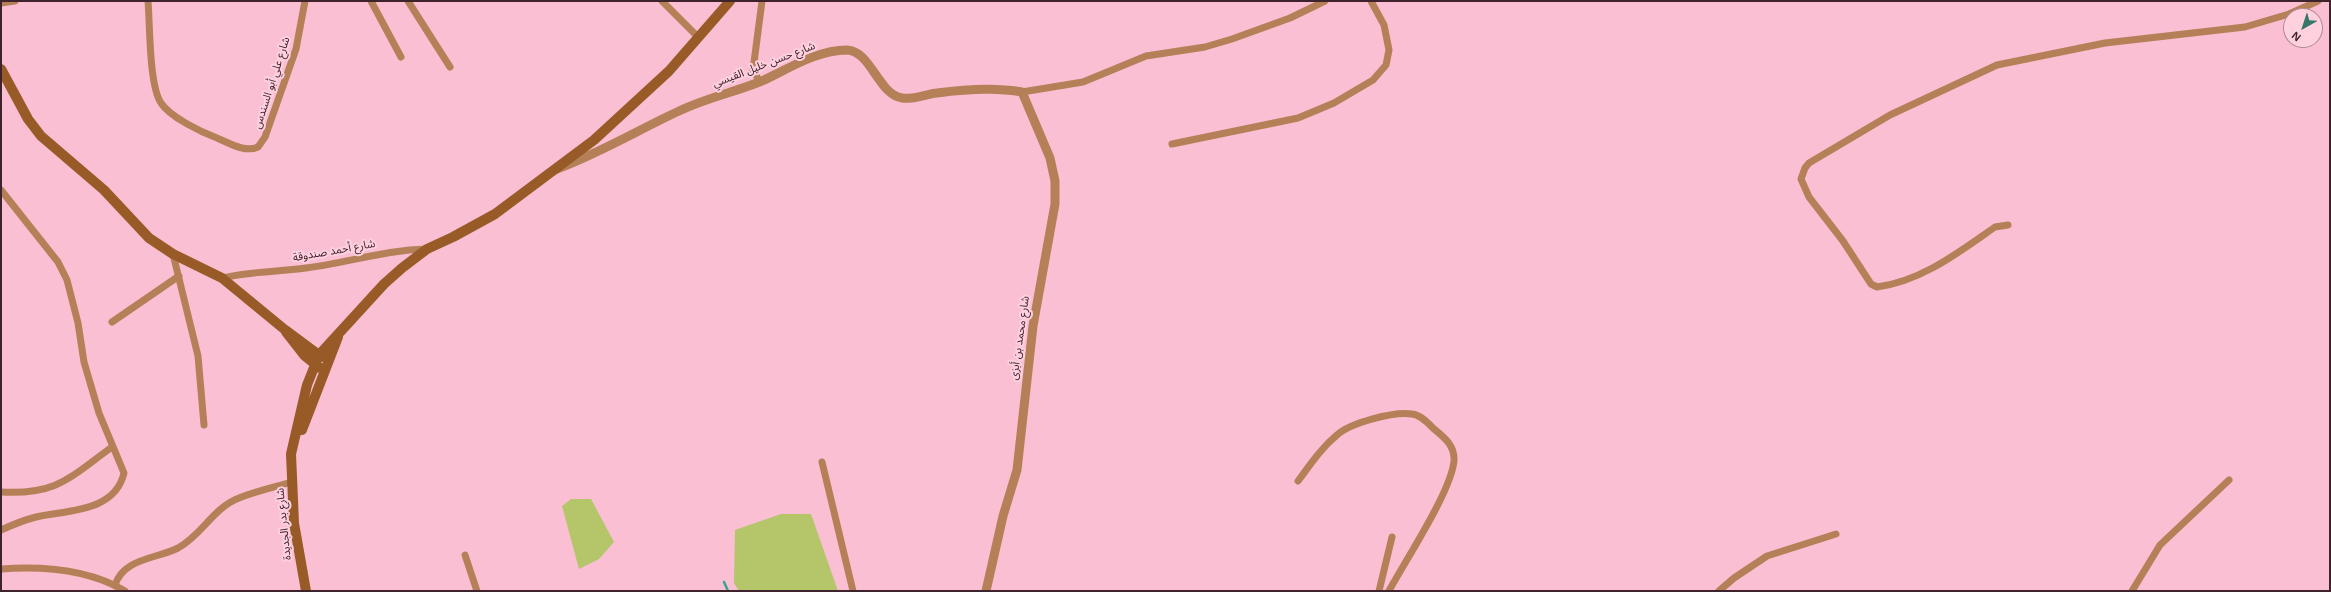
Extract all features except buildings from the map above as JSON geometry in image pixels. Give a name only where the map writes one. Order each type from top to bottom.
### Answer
[{"type":"main road","name":"شارع حسن خليل القيسي","points":[[320,355],[384,284],[427,249],[453,237],[495,214],[594,140],[669,71],[730,1]]},
{"type":"main road","points":[[1,69],[28,119],[41,136],[104,190],[149,238],[173,254],[222,278],[284,329],[320,355],[329,359]]},
{"type":"main road","points":[[284,329],[295,346],[315,365],[325,370]]},
{"type":"main road","name":"شارع حسن خليل القيسي","points":[[329,359],[338,336]]},
{"type":"main road","name":"شارع بدر الجديدة","points":[[306,591],[294,523],[291,454],[307,386],[320,355]]},
{"type":"main road","name":"شارع بدر الجديدة","points":[[291,454],[312,407],[329,359]]},
{"type":"street","points":[[1,3],[15,1]]},
{"type":"street","name":"شارع علي أبو السندس","points":[[148,1],[154,88],[161,104],[171,114],[210,135],[247,149],[258,147],[265,137],[296,49],[305,1]]},
{"type":"street","points":[[370,1],[401,57]]},
{"type":"street","points":[[408,1],[450,67]]},
{"type":"street","points":[[662,1],[699,38]]},
{"type":"street","points":[[760,82],[753,70],[762,1]]},
{"type":"street","name":"شارع حسن خليل القيسي","points":[[551,172],[592,156],[679,111],[760,82],[811,58],[847,50],[857,53],[888,90],[900,98],[979,89],[1001,89],[1022,92],[1083,82],[1146,56],[1205,47],[1232,39],[1290,18],[1325,1]]},
{"type":"street","points":[[1172,144],[1298,118],[1334,103],[1373,80],[1386,65],[1389,50],[1384,25],[1371,1]]},
{"type":"street","points":[[2008,224],[1995,227],[1926,272],[1877,287],[1872,284],[1843,241],[1809,197],[1800,178],[1809,163],[1860,132],[1997,65],[2105,43],[2245,27],[2271,20],[2318,1]]},
{"type":"street","name":"شارع محمد بن أبزى","points":[[986,591],[1003,516],[1017,470],[1033,326],[1055,204],[1055,181],[1050,158],[1022,92]]},
{"type":"street","points":[[1,190],[58,262],[67,280],[78,323],[84,362],[112,447],[124,469],[120,485],[110,498],[88,507],[34,517],[1,530]]},
{"type":"street","name":"شارع أحمد صندوقة","points":[[222,278],[251,272],[307,268],[404,249],[427,249]]},
{"type":"street","points":[[173,254],[198,356],[204,425]]},
{"type":"street","points":[[112,322],[179,276]]},
{"type":"street","points":[[1298,481],[1323,448],[1338,434],[1349,427],[1376,418],[1406,414],[1417,415],[1448,440],[1454,452],[1451,475],[1436,506],[1389,591]]},
{"type":"street","points":[[1,492],[34,492],[53,488],[112,447]]},
{"type":"street","points":[[822,462],[853,591]]},
{"type":"street","points":[[2132,591],[2160,544],[2228,480]]},
{"type":"street","points":[[115,585],[118,577],[129,566],[170,552],[195,536],[227,504],[240,498],[292,482]]},
{"type":"street","points":[[1719,591],[1734,578],[1767,556],[1836,534]]},
{"type":"street","points":[[1379,591],[1392,538]]},
{"type":"street","points":[[465,556],[477,591]]},
{"type":"street","points":[[1,569],[51,568],[80,574],[115,585],[125,591]]},
{"type":"green space","points":[[571,499],[591,499],[614,542],[599,559],[579,569],[562,506]]},
{"type":"green space","points":[[781,514],[811,514],[838,591],[739,591],[734,583],[735,530]]},
{"type":"waterway","points":[[724,582],[728,591]]}]
